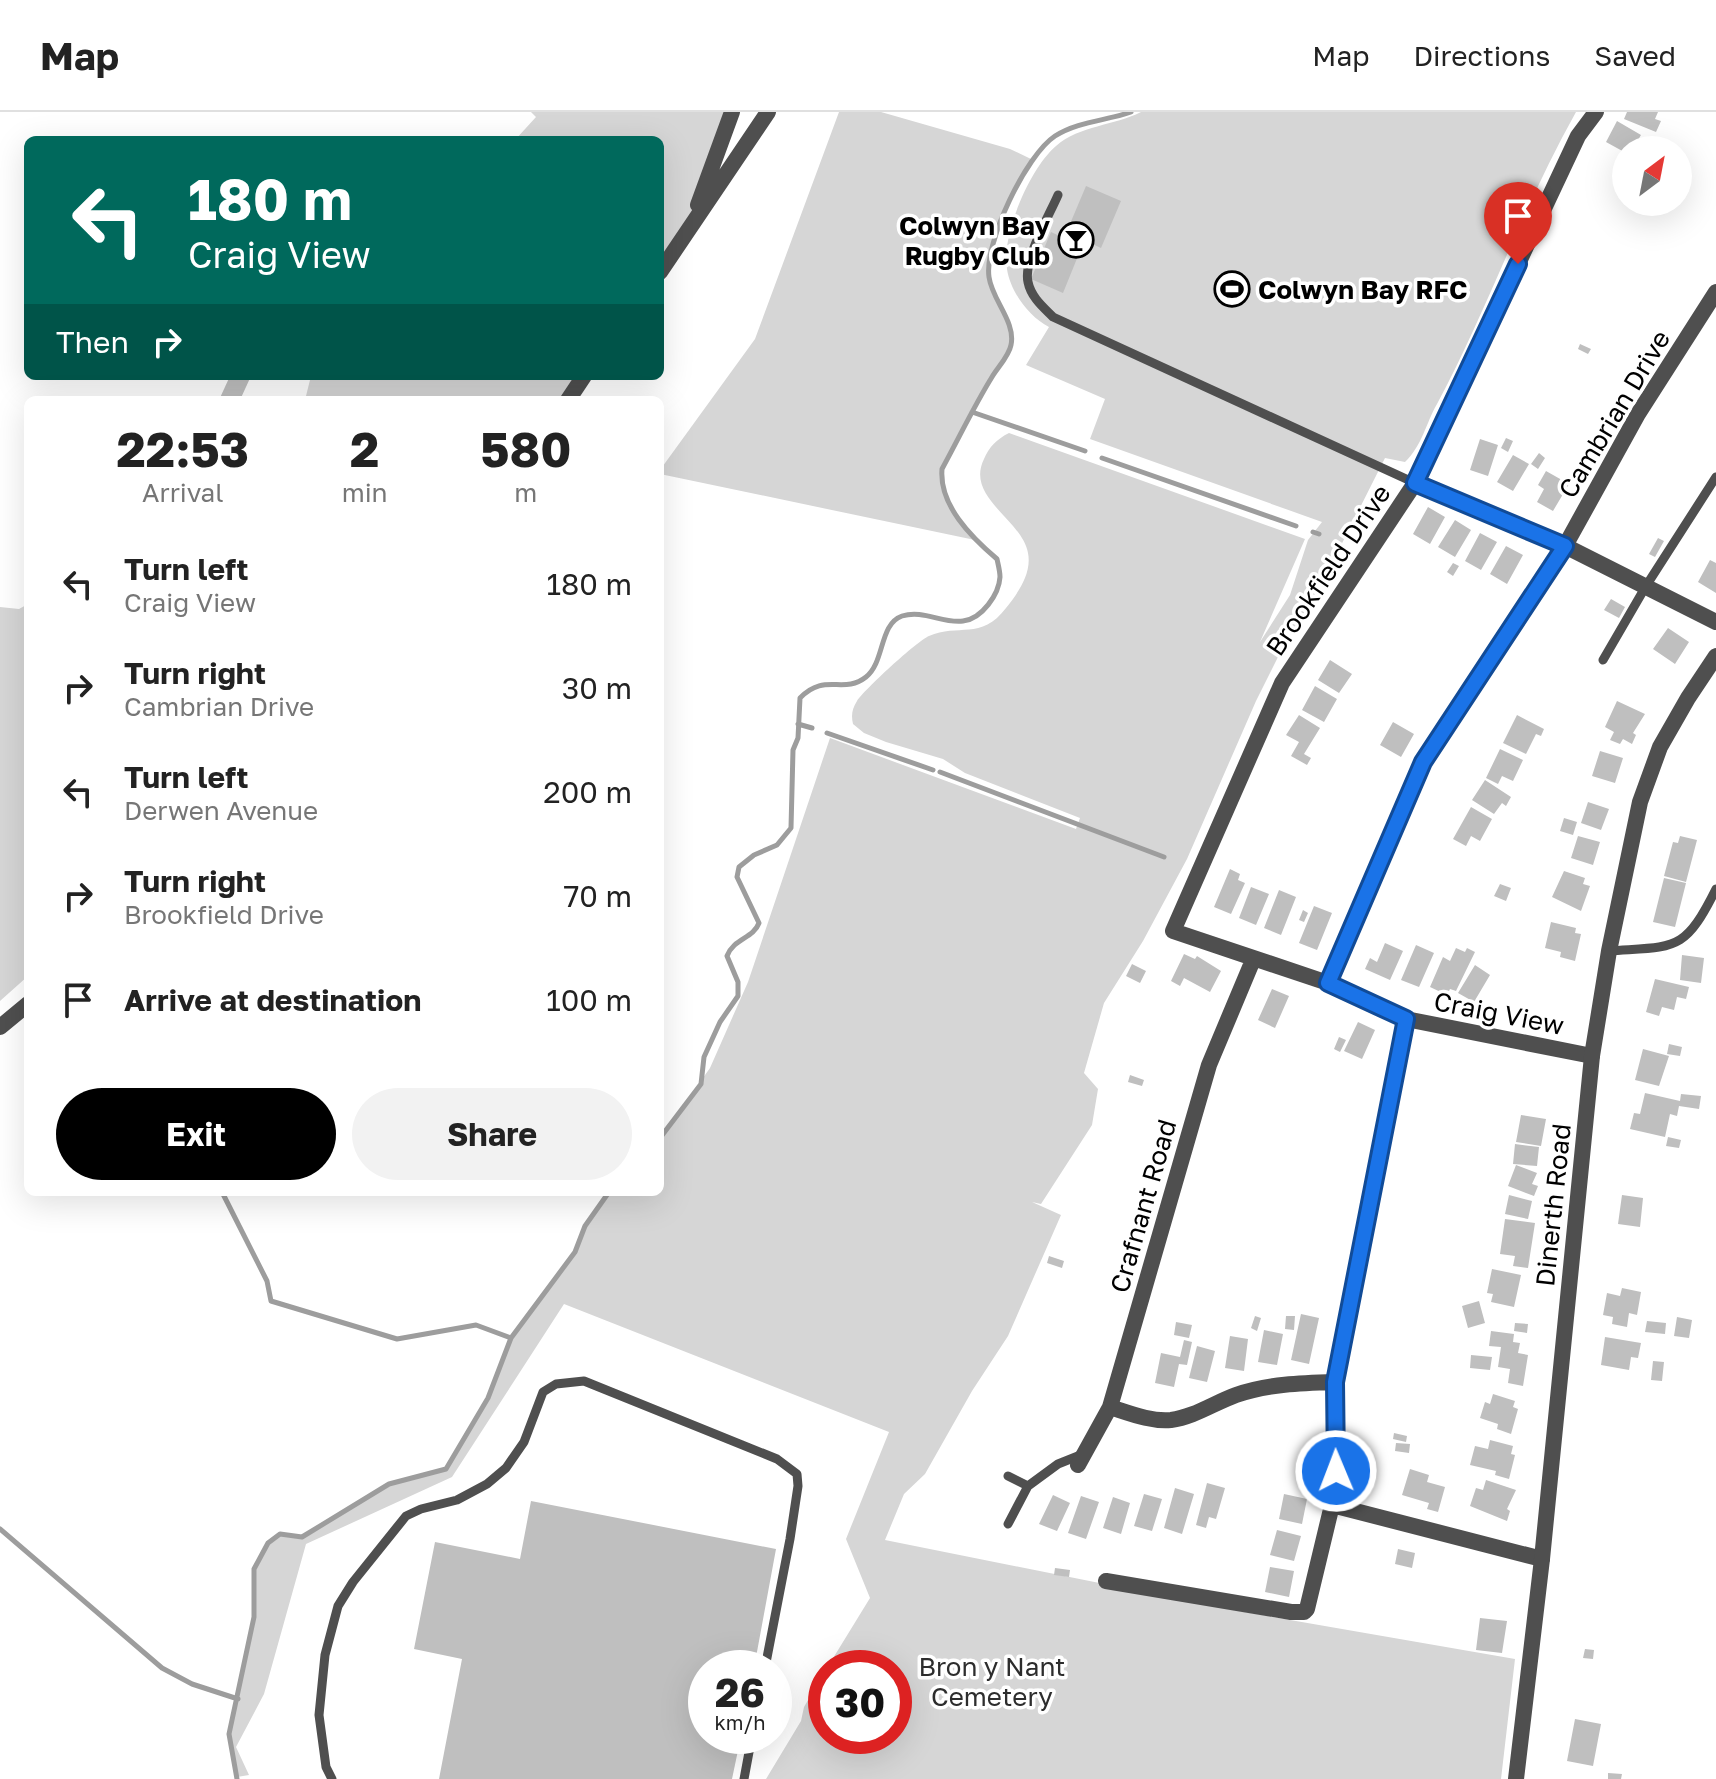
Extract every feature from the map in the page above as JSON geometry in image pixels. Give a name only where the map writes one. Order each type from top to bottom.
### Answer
[{"type":"street","points":[[686,236],[732,112]]},
{"type":"street","points":[[664,266],[768,112]]},
{"type":"street","name":"Brookfield Drive","points":[[1173,931],[1282,683],[1415,483],[1578,136],[1596,112]]},
{"type":"street","name":"Cambrian Drive","points":[[1328,983],[1423,762],[1565,546],[1638,414],[1716,292]]},
{"type":"street","points":[[1415,483],[1565,546],[1716,622]]},
{"type":"street","name":"Dinerth Road","points":[[1516,1779],[1542,1559],[1592,1056],[1609,951],[1640,802],[1660,747],[1716,656]]},
{"type":"street","name":"Craig View","points":[[1173,931],[1328,983],[1406,1019],[1592,1056]]},
{"type":"street","name":"Crafnant Road","points":[[1081,1459],[1110,1407],[1209,1065],[1253,960]]},
{"type":"street","points":[[0,1027],[24,1007]]},
{"type":"street","points":[[1106,1581],[1291,1612],[1307,1609],[1332,1505],[1336,1471],[1335,1382],[1406,1019]]},
{"type":"street","points":[[1110,1407],[1168,1421],[1261,1388],[1335,1382]]},
{"type":"street","points":[[1332,1505],[1542,1559]]},
{"type":"lane","points":[[1058,195],[1026,268],[1028,284],[1037,301],[1053,317],[1415,483]]},
{"type":"lane","points":[[1603,660],[1716,477]]},
{"type":"lane","points":[[1609,951],[1677,944],[1697,923],[1716,889]]},
{"type":"lane","points":[[332,1779],[326,1767],[319,1715],[325,1655],[338,1606],[353,1582],[406,1516],[457,1500],[487,1484],[506,1468],[524,1442],[543,1392],[556,1384],[584,1381],[777,1459],[797,1474],[792,1526],[768,1650]]},
{"type":"lane","points":[[1008,1524],[1028,1486],[1058,1464],[1081,1459]]},
{"type":"lane","points":[[1008,1476],[1028,1486]]},
{"type":"lane","points":[[744,1779],[749,1754]]},
{"type":"green space","points":[[531,112],[732,112],[686,236],[664,265],[664,136],[519,136],[536,117]]},
{"type":"green space","points":[[839,112],[881,112],[1010,149],[1031,159],[1007,204],[988,272],[992,293],[1012,332],[1011,349],[992,377],[942,469],[948,498],[975,540],[664,475],[664,464],[755,339]]},
{"type":"green space","name":"Bron y Nant Cemetery","points":[[1141,112],[1576,112],[1539,184],[1420,442],[1405,462],[1385,458],[1325,577],[1256,701],[1187,859],[1143,941],[1104,1003],[1084,1073],[1098,1089],[1092,1125],[1041,1204],[1032,1202],[1061,1215],[1008,1336],[972,1391],[925,1474],[904,1494],[885,1540],[1239,1611],[1515,1659],[1501,1779],[766,1779],[781,1754],[792,1754],[792,1736],[808,1700],[808,1754],[912,1754],[912,1650],[838,1650],[870,1598],[846,1539],[889,1432],[564,1304],[452,1477],[306,1544],[264,1694],[236,1747],[249,1775],[237,1777],[229,1734],[254,1617],[255,1571],[268,1543],[280,1534],[302,1537],[389,1484],[446,1469],[488,1398],[511,1338],[575,1252],[585,1226],[606,1196],[664,1196],[664,1132],[710,1068],[748,982],[830,738],[1076,829],[1080,818],[965,773],[943,759],[864,733],[853,724],[852,712],[857,701],[914,647],[940,632],[969,630],[988,624],[1006,608],[1023,582],[1029,560],[1024,541],[982,485],[980,473],[984,459],[994,444],[1009,433],[1305,539],[1260,642],[1290,595],[1308,540],[1322,522],[1090,439],[1105,399],[1026,365],[1049,327],[1028,310],[1016,294],[1007,269],[1008,239],[1027,186],[1046,156],[1065,139]]},
{"type":"green space","points":[[310,380],[581,380],[569,396],[306,396]]},
{"type":"green space","points":[[24,606],[24,980],[0,1001],[0,607],[19,609]]},
{"type":"building","points":[[1627,112],[1658,112],[1655,119],[1661,121],[1656,132],[1624,119]]},
{"type":"building","points":[[1617,121],[1641,135],[1612,136],[1612,145],[1606,142]]},
{"type":"building","name":"Colwyn Bay Rugby Club","points":[[1086,186],[1121,201],[1101,248],[1088,242],[1082,257],[1078,256],[1063,293],[1031,279],[1051,232],[1064,238]]},
{"type":"building","points":[[1580,344],[1591,349],[1588,354],[1578,349]]},
{"type":"building","points":[[228,380],[249,380],[242,396],[221,396]]},
{"type":"building","points":[[1506,438],[1513,441],[1508,452],[1501,448]]},
{"type":"building","points":[[1480,439],[1498,445],[1488,476],[1470,470]]},
{"type":"building","points":[[1539,453],[1545,458],[1538,469],[1531,464]]},
{"type":"building","points":[[1513,455],[1529,464],[1513,491],[1497,482]]},
{"type":"building","points":[[1546,471],[1569,484],[1553,511],[1537,502],[1544,489],[1538,485]]},
{"type":"building","points":[[1428,507],[1445,517],[1430,544],[1413,534]]},
{"type":"building","points":[[1455,520],[1471,530],[1455,557],[1438,547]]},
{"type":"building","points":[[1480,533],[1497,542],[1481,570],[1465,561]]},
{"type":"building","points":[[1658,538],[1664,541],[1655,557],[1649,554]]},
{"type":"building","points":[[1506,546],[1523,555],[1507,584],[1490,574]]},
{"type":"building","points":[[1710,560],[1716,563],[1716,593],[1698,582]]},
{"type":"building","points":[[1453,563],[1459,566],[1453,576],[1447,572]]},
{"type":"building","points":[[1611,599],[1625,607],[1619,618],[1604,610]]},
{"type":"building","points":[[1668,628],[1689,642],[1675,664],[1653,649]]},
{"type":"building","points":[[1330,660],[1352,674],[1339,693],[1318,680]]},
{"type":"building","points":[[1315,686],[1337,699],[1324,722],[1302,710]]},
{"type":"building","points":[[1617,701],[1645,714],[1633,733],[1636,735],[1632,744],[1623,739],[1620,744],[1610,740],[1614,732],[1605,727]]},
{"type":"building","points":[[1299,715],[1320,728],[1304,754],[1311,758],[1307,765],[1291,756],[1299,742],[1286,735]]},
{"type":"building","points":[[1517,715],[1544,729],[1541,736],[1536,734],[1526,754],[1503,743]]},
{"type":"building","points":[[1393,722],[1414,734],[1401,757],[1380,745]]},
{"type":"building","points":[[1500,749],[1523,760],[1513,781],[1502,776],[1498,784],[1486,778]]},
{"type":"building","points":[[1600,751],[1623,758],[1615,783],[1592,776]]},
{"type":"building","points":[[1485,780],[1511,797],[1506,806],[1502,803],[1494,814],[1472,800]]},
{"type":"building","points":[[1588,802],[1609,809],[1601,830],[1581,823]]},
{"type":"building","points":[[1471,807],[1492,819],[1480,841],[1471,836],[1466,846],[1453,839]]},
{"type":"building","points":[[1564,818],[1577,822],[1573,835],[1560,831]]},
{"type":"building","points":[[1578,836],[1600,842],[1593,865],[1571,858]]},
{"type":"building","points":[[1680,836],[1697,840],[1686,882],[1664,876],[1673,842],[1678,843]]},
{"type":"building","points":[[1230,869],[1240,874],[1238,880],[1245,883],[1231,914],[1214,907]]},
{"type":"building","points":[[1564,871],[1585,878],[1583,884],[1590,886],[1581,911],[1552,897]]},
{"type":"building","points":[[1664,878],[1686,883],[1675,927],[1653,922]]},
{"type":"building","points":[[1500,884],[1511,888],[1506,901],[1494,896]]},
{"type":"building","points":[[1251,887],[1269,894],[1256,925],[1239,918]]},
{"type":"building","points":[[1279,890],[1296,897],[1281,935],[1264,928]]},
{"type":"building","points":[[1314,906],[1332,913],[1317,950],[1299,943]]},
{"type":"building","points":[[1303,910],[1308,913],[1304,922],[1299,920]]},
{"type":"building","points":[[1551,922],[1576,928],[1575,933],[1581,934],[1575,961],[1560,957],[1561,952],[1545,948]]},
{"type":"building","points":[[1385,943],[1403,951],[1390,980],[1365,969],[1370,958],[1377,962]]},
{"type":"building","points":[[1416,945],[1434,953],[1419,987],[1401,980]]},
{"type":"building","points":[[1456,948],[1475,952],[1456,991],[1450,989],[1447,995],[1430,987],[1443,957],[1450,961]]},
{"type":"building","points":[[1184,954],[1195,959],[1197,956],[1221,971],[1210,992],[1184,978],[1180,986],[1171,981]]},
{"type":"building","points":[[1682,955],[1704,958],[1701,983],[1680,980]]},
{"type":"building","points":[[1132,964],[1146,971],[1140,983],[1126,976]]},
{"type":"building","points":[[1475,965],[1490,975],[1474,1002],[1458,993]]},
{"type":"building","points":[[1655,979],[1689,987],[1686,999],[1677,997],[1674,1010],[1662,1007],[1659,1016],[1646,1012]]},
{"type":"building","points":[[1272,989],[1289,996],[1275,1028],[1258,1020]]},
{"type":"building","points":[[1358,1022],[1375,1030],[1362,1059],[1344,1051]]},
{"type":"building","points":[[1339,1037],[1346,1040],[1340,1052],[1334,1049]]},
{"type":"building","points":[[1669,1044],[1682,1047],[1680,1056],[1667,1054]]},
{"type":"building","points":[[1643,1049],[1669,1056],[1659,1086],[1635,1080]]},
{"type":"building","points":[[1130,1075],[1144,1080],[1142,1086],[1128,1082]]},
{"type":"building","points":[[1645,1093],[1680,1101],[1681,1094],[1701,1096],[1699,1109],[1679,1106],[1677,1116],[1670,1114],[1665,1137],[1630,1129],[1634,1113],[1640,1114]]},
{"type":"building","points":[[1521,1115],[1546,1119],[1541,1146],[1516,1142]]},
{"type":"building","points":[[1668,1137],[1681,1140],[1679,1148],[1666,1146]]},
{"type":"building","points":[[1515,1144],[1539,1147],[1537,1166],[1513,1164]]},
{"type":"building","points":[[1516,1165],[1537,1173],[1532,1184],[1538,1186],[1534,1196],[1508,1186]]},
{"type":"building","points":[[1509,1195],[1532,1201],[1528,1219],[1505,1214]]},
{"type":"building","points":[[1622,1195],[1643,1198],[1640,1227],[1618,1224]]},
{"type":"building","points":[[1505,1219],[1535,1223],[1528,1268],[1513,1266],[1515,1256],[1500,1254]]},
{"type":"building","points":[[1049,1256],[1064,1261],[1062,1268],[1047,1263]]},
{"type":"building","points":[[1492,1269],[1521,1275],[1514,1307],[1491,1302],[1493,1294],[1487,1293]]},
{"type":"building","points":[[1622,1288],[1641,1292],[1637,1315],[1629,1313],[1627,1327],[1612,1324],[1613,1317],[1603,1315],[1607,1293],[1620,1296]]},
{"type":"building","points":[[1479,1301],[1485,1323],[1468,1328],[1462,1306]]},
{"type":"building","points":[[1301,1314],[1319,1318],[1309,1364],[1291,1360]]},
{"type":"building","points":[[1255,1316],[1261,1318],[1257,1331],[1251,1328]]},
{"type":"building","points":[[1286,1316],[1295,1316],[1294,1330],[1285,1329]]},
{"type":"building","points":[[1677,1317],[1692,1320],[1689,1338],[1674,1336]]},
{"type":"building","points":[[1647,1321],[1666,1323],[1665,1334],[1645,1332]]},
{"type":"building","points":[[1176,1322],[1192,1325],[1189,1338],[1174,1335]]},
{"type":"building","points":[[1515,1323],[1528,1324],[1527,1333],[1514,1331]]},
{"type":"building","points":[[1264,1330],[1283,1334],[1277,1365],[1258,1362]]},
{"type":"building","points":[[1491,1331],[1514,1334],[1513,1342],[1520,1343],[1518,1353],[1528,1355],[1523,1386],[1508,1383],[1510,1369],[1498,1367],[1501,1347],[1489,1346]]},
{"type":"building","points":[[1230,1336],[1248,1339],[1244,1371],[1225,1368]]},
{"type":"building","points":[[1605,1337],[1641,1343],[1638,1358],[1631,1357],[1629,1370],[1601,1365]]},
{"type":"building","points":[[1184,1340],[1192,1342],[1187,1365],[1179,1364],[1174,1387],[1155,1383],[1161,1353],[1180,1357]]},
{"type":"building","points":[[1197,1346],[1215,1351],[1207,1382],[1189,1378]]},
{"type":"building","points":[[1471,1355],[1492,1357],[1490,1370],[1470,1368]]},
{"type":"building","points":[[1653,1361],[1664,1362],[1662,1381],[1651,1380]]},
{"type":"building","points":[[1493,1394],[1515,1401],[1513,1407],[1518,1409],[1511,1434],[1497,1429],[1498,1424],[1480,1418],[1485,1402],[1490,1404]]},
{"type":"building","points":[[1394,1433],[1407,1436],[1406,1442],[1393,1439]]},
{"type":"building","points":[[1490,1440],[1513,1446],[1511,1454],[1515,1455],[1509,1479],[1495,1475],[1496,1471],[1470,1465],[1475,1446],[1488,1449]]},
{"type":"building","points":[[1396,1443],[1410,1444],[1409,1453],[1395,1451]]},
{"type":"building","points":[[1410,1469],[1429,1475],[1427,1482],[1445,1487],[1438,1512],[1427,1509],[1429,1503],[1402,1495]]},
{"type":"building","points":[[1486,1480],[1516,1490],[1507,1509],[1510,1511],[1507,1521],[1470,1506],[1476,1488],[1483,1490]]},
{"type":"building","points":[[1207,1483],[1225,1488],[1216,1519],[1209,1517],[1206,1528],[1196,1525]]},
{"type":"building","points":[[1175,1488],[1194,1494],[1182,1534],[1164,1528]]},
{"type":"building","points":[[1144,1494],[1162,1499],[1152,1531],[1134,1526]]},
{"type":"building","points":[[1284,1494],[1307,1499],[1302,1524],[1279,1519]]},
{"type":"building","points":[[1053,1495],[1070,1503],[1057,1531],[1039,1524]]},
{"type":"building","points":[[1081,1496],[1099,1502],[1086,1539],[1068,1533]]},
{"type":"building","points":[[1113,1497],[1130,1503],[1121,1534],[1103,1528]]},
{"type":"building","points":[[531,1501],[776,1549],[757,1650],[688,1650],[688,1754],[737,1754],[732,1779],[439,1779],[462,1659],[414,1649],[435,1542],[520,1559]]},
{"type":"building","points":[[1277,1530],[1301,1536],[1294,1561],[1270,1555]]},
{"type":"building","points":[[1398,1549],[1415,1553],[1412,1568],[1395,1564]]},
{"type":"building","points":[[1270,1567],[1294,1571],[1289,1597],[1265,1592]]},
{"type":"building","points":[[1055,1568],[1070,1570],[1069,1577],[1054,1575]]},
{"type":"building","points":[[1480,1618],[1507,1621],[1502,1653],[1476,1650]]},
{"type":"building","points":[[1585,1649],[1594,1650],[1593,1659],[1583,1658]]},
{"type":"building","points":[[1575,1719],[1601,1724],[1593,1766],[1567,1761]]},
{"type":"building","points":[[1608,1773],[1622,1774],[1621,1779],[1608,1779]]},
{"type":"waterway","points":[[664,1133],[701,1084],[704,1057],[720,1022],[738,996],[738,982],[727,956],[759,923],[737,877],[739,867],[754,855],[777,845],[791,828],[793,750],[798,738],[800,698],[818,686],[850,684],[866,677],[876,662],[889,627],[902,616],[918,614],[963,621],[983,611],[996,591],[1000,577],[997,559],[959,519],[942,482],[942,469],[1011,345],[1010,328],[989,277],[993,243],[1020,180],[1044,146],[1073,127],[1131,112]]},
{"type":"waterway","points":[[972,412],[1085,451]]},
{"type":"waterway","points":[[1102,458],[1296,526]]},
{"type":"waterway","points":[[1313,532],[1319,534]]},
{"type":"waterway","points":[[798,724],[812,728]]},
{"type":"waterway","points":[[827,733],[933,770]]},
{"type":"waterway","points":[[940,772],[1164,857]]},
{"type":"waterway","points":[[224,1196],[267,1281],[271,1301],[397,1339],[476,1325],[511,1338]]},
{"type":"waterway","points":[[237,1779],[229,1734],[254,1617],[254,1569],[268,1543],[280,1534],[302,1537],[389,1484],[446,1469],[488,1398],[511,1338],[575,1252],[585,1226],[606,1196]]},
{"type":"waterway","points":[[0,1529],[162,1668],[192,1684],[238,1699]]},
{"type":"place","name":"Colwyn Bay Rugby Club","points":[[1076,240]]},
{"type":"place","name":"Colwyn Bay RFC","points":[[1232,289]]},
{"type":"route","points":[[1336,1471],[1335,1382],[1406,1019],[1328,983],[1423,762],[1565,546],[1415,483],[1518,264]]}]
